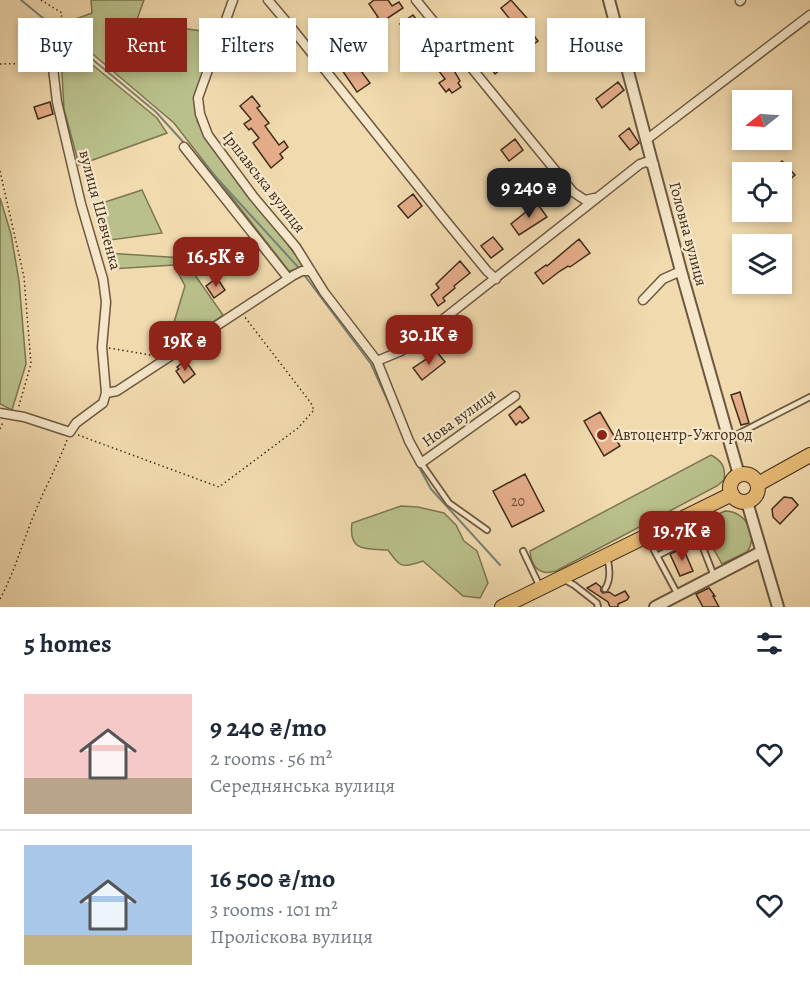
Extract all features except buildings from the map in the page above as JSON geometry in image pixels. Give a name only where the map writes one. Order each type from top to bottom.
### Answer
[{"type":"highway","points":[[758,484],[810,455]]},
{"type":"highway","points":[[739,475],[748,475],[758,484],[757,493],[747,502],[738,500],[732,494],[733,481],[739,475]]},
{"type":"highway","points":[[502,607],[732,494]]},
{"type":"street","name":"Іршавська вулиця","points":[[233,0],[198,98],[200,114],[208,135],[296,247],[310,271],[377,361],[409,441],[421,463]]},
{"type":"street","points":[[268,0],[480,263],[496,279]]},
{"type":"street","points":[[416,0],[573,192],[585,200],[595,198]]},
{"type":"street","name":"Головна вулиця","points":[[609,0],[681,271],[739,475]]},
{"type":"street","points":[[646,140],[810,15]]},
{"type":"street","name":"вулиця Шевченка","points":[[54,72],[57,102],[81,204],[103,279],[106,302],[102,347],[106,393]]},
{"type":"street","points":[[184,147],[288,278]]},
{"type":"street","points":[[377,361],[413,343],[640,164],[646,162],[654,165]]},
{"type":"street","points":[[0,413],[70,432],[76,423],[103,403],[106,393],[117,391],[288,278],[302,271],[310,271]]},
{"type":"street","points":[[643,300],[663,279],[681,271]]},
{"type":"street","name":"Нова вулиця","points":[[421,463],[515,396]]},
{"type":"street","points":[[747,502],[778,607]]},
{"type":"street","points":[[655,607],[761,552]]},
{"type":"lane","points":[[729,438],[810,397]]},
{"type":"lane","points":[[421,463],[449,503],[487,530]]},
{"type":"lane","points":[[689,514],[714,576]]},
{"type":"lane","points":[[646,535],[678,595]]},
{"type":"lane","points":[[657,556],[698,536]]},
{"type":"lane","points":[[523,552],[541,588]]},
{"type":"lane","points":[[605,589],[609,584],[610,567],[607,555]]},
{"type":"lane","points":[[561,578],[574,585],[597,605],[601,597]]},
{"type":"path","points":[[40,0],[62,13],[62,18]]},
{"type":"path","points":[[0,64],[18,63]]},
{"type":"path","points":[[0,171],[24,277],[31,364],[16,416]]},
{"type":"path","points":[[0,599],[70,432],[219,487],[298,428],[314,410],[240,310]]},
{"type":"path","points":[[102,347],[167,357]]},
{"type":"green space","points":[[91,0],[144,0],[137,18],[105,18],[105,65],[93,54],[93,18],[78,18],[92,13]]},
{"type":"green space","points":[[187,29],[199,31],[199,72],[204,72],[197,121],[213,148],[305,267],[289,271],[174,123],[114,72],[187,72]]},
{"type":"green space","points":[[93,65],[157,118],[167,133],[79,165],[64,109],[62,72],[93,72]]},
{"type":"green space","points":[[142,190],[162,233],[103,241],[93,206]]},
{"type":"green space","points":[[0,198],[11,234],[19,281],[26,364],[12,410],[0,404]]},
{"type":"green space","points":[[107,253],[183,258],[223,315],[171,351],[165,352],[185,286],[174,265],[111,269]]},
{"type":"green space","points":[[711,455],[724,468],[724,480],[717,486],[556,571],[545,572],[534,566],[530,551]]},
{"type":"green space","points":[[401,506],[444,513],[456,525],[464,541],[477,551],[488,583],[480,598],[463,596],[423,561],[402,565],[388,550],[366,549],[356,544],[351,532],[352,523]]},
{"type":"green space","points":[[725,511],[744,519],[752,538],[747,552],[722,564],[702,528],[705,520]]},
{"type":"waterway","points":[[21,0],[43,18]]},
{"type":"waterway","points":[[93,60],[156,112],[186,145]]},
{"type":"waterway","points":[[194,153],[298,267]]},
{"type":"waterway","points":[[305,276],[371,364],[396,419]]},
{"type":"waterway","points":[[409,449],[431,489],[500,565]]},
{"type":"place","name":"Автоцентр-Ужгород","points":[[602,435]]}]
